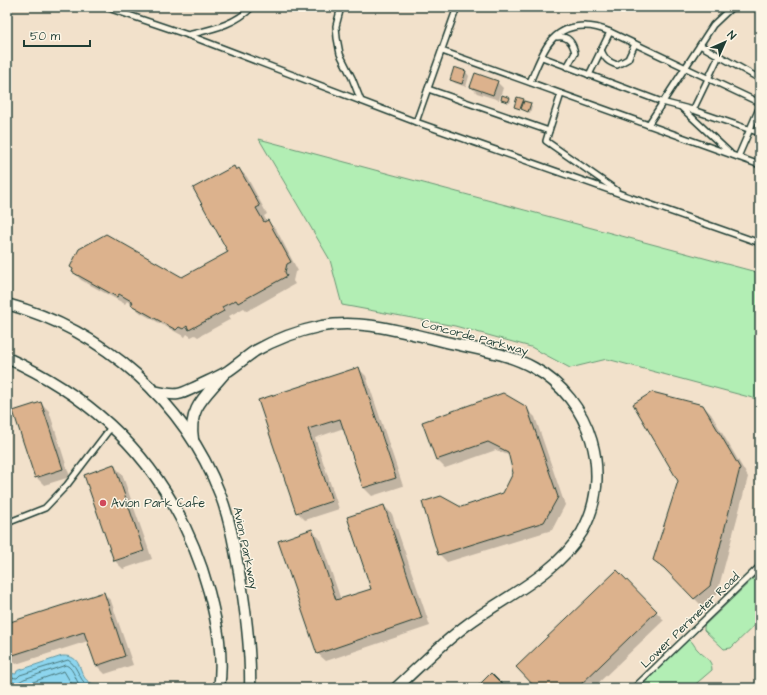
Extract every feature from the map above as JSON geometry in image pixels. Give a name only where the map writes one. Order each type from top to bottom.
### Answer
[{"type":"street","name":"Avion Parkway","points":[[7,304],[47,317],[85,336],[121,360],[154,391],[175,415],[194,441],[220,495],[235,545],[249,634],[250,688]]},
{"type":"street","name":"Concorde Parkway","points":[[154,391],[177,394],[185,392],[227,371],[254,352],[274,341],[294,333],[339,324],[369,325],[501,356],[524,363],[543,374],[565,392],[581,414],[594,447],[596,476],[592,505],[581,533],[570,548],[553,565],[468,624],[442,645],[396,688]]},
{"type":"street","points":[[7,358],[28,368],[73,394],[112,426],[142,459],[161,484],[186,528],[196,551],[217,622],[220,688]]},
{"type":"street","name":"Concorde Parkway","points":[[194,441],[191,426],[193,415],[227,371]]},
{"type":"lane","points":[[105,7],[188,35],[416,122],[760,243]]},
{"type":"lane","points":[[188,35],[221,27],[236,20],[252,7]]},
{"type":"lane","points":[[341,7],[336,26],[340,54],[361,101]]},
{"type":"lane","points":[[416,122],[457,7]]},
{"type":"lane","points":[[648,125],[713,25],[732,7]]},
{"type":"lane","points":[[530,82],[547,46],[554,37],[575,26],[586,24],[599,26],[760,104],[735,156]]},
{"type":"lane","points":[[589,75],[610,32]]},
{"type":"lane","points":[[554,37],[563,36],[569,39],[574,45],[575,52],[567,67]]},
{"type":"lane","points":[[601,50],[605,59],[610,63],[617,65],[628,59],[635,44]]},
{"type":"lane","points":[[700,45],[760,79]]},
{"type":"lane","points":[[442,51],[735,156],[759,163]]},
{"type":"lane","points":[[693,110],[719,56]]},
{"type":"lane","points":[[542,57],[662,102],[693,110],[760,133]]},
{"type":"lane","points":[[428,89],[549,132]]},
{"type":"lane","points":[[561,94],[546,141],[621,194]]},
{"type":"lane","points":[[682,107],[735,156]]},
{"type":"lane","points":[[7,523],[45,508],[67,485],[112,426]]},
{"type":"lane","name":"Lower Perimeter Road","points":[[634,688],[760,566]]},
{"type":"green space","points":[[259,139],[760,273],[760,400],[607,359],[570,368],[531,347],[455,326],[342,305],[330,260]]},
{"type":"green space","points":[[760,572],[760,620],[731,648],[724,649],[704,630],[704,626]]},
{"type":"green space","points":[[689,639],[711,663],[712,670],[691,688],[638,688]]},
{"type":"water","points":[[62,656],[74,659],[85,679],[93,684],[117,685],[126,688],[7,688],[7,673],[16,674],[17,671]]},
{"type":"building","points":[[454,67],[466,71],[462,84],[450,80]]},
{"type":"building","points":[[475,73],[498,81],[493,95],[470,87]]},
{"type":"building","points":[[502,95],[510,98],[508,102],[501,100]]},
{"type":"building","points":[[517,97],[524,99],[520,109],[514,107]]},
{"type":"building","points":[[524,101],[531,103],[528,112],[521,109]]},
{"type":"building","points":[[234,166],[236,170],[239,168],[260,206],[256,208],[264,222],[268,220],[291,262],[287,264],[285,272],[287,276],[238,303],[236,300],[222,307],[224,311],[189,330],[187,326],[183,329],[179,327],[176,330],[131,305],[133,302],[119,294],[117,297],[72,272],[73,269],[70,267],[79,249],[106,234],[182,277],[228,252],[193,188]]},
{"type":"building","points":[[359,367],[396,478],[363,488],[340,419],[308,429],[332,501],[296,513],[258,400]]},
{"type":"building","points":[[652,392],[703,405],[740,468],[710,586],[694,599],[664,568],[653,560],[678,481],[633,404]]},
{"type":"building","points":[[503,393],[527,407],[558,497],[544,522],[438,555],[422,502],[441,496],[461,507],[503,493],[513,473],[508,452],[488,442],[436,460],[422,422]]},
{"type":"building","points":[[41,402],[63,469],[35,478],[13,411]]},
{"type":"building","points":[[114,464],[144,551],[114,561],[84,475]]},
{"type":"building","points":[[384,505],[422,618],[317,654],[278,541],[312,529],[336,600],[371,589],[347,517]]},
{"type":"building","points":[[617,570],[657,611],[577,688],[536,688],[516,667]]},
{"type":"building","points":[[104,592],[125,656],[96,666],[84,632],[7,657],[7,623]]},
{"type":"building","points":[[491,673],[506,688],[476,688]]},
{"type":"place","name":"Avion Park Cafe","points":[[103,503]]}]
